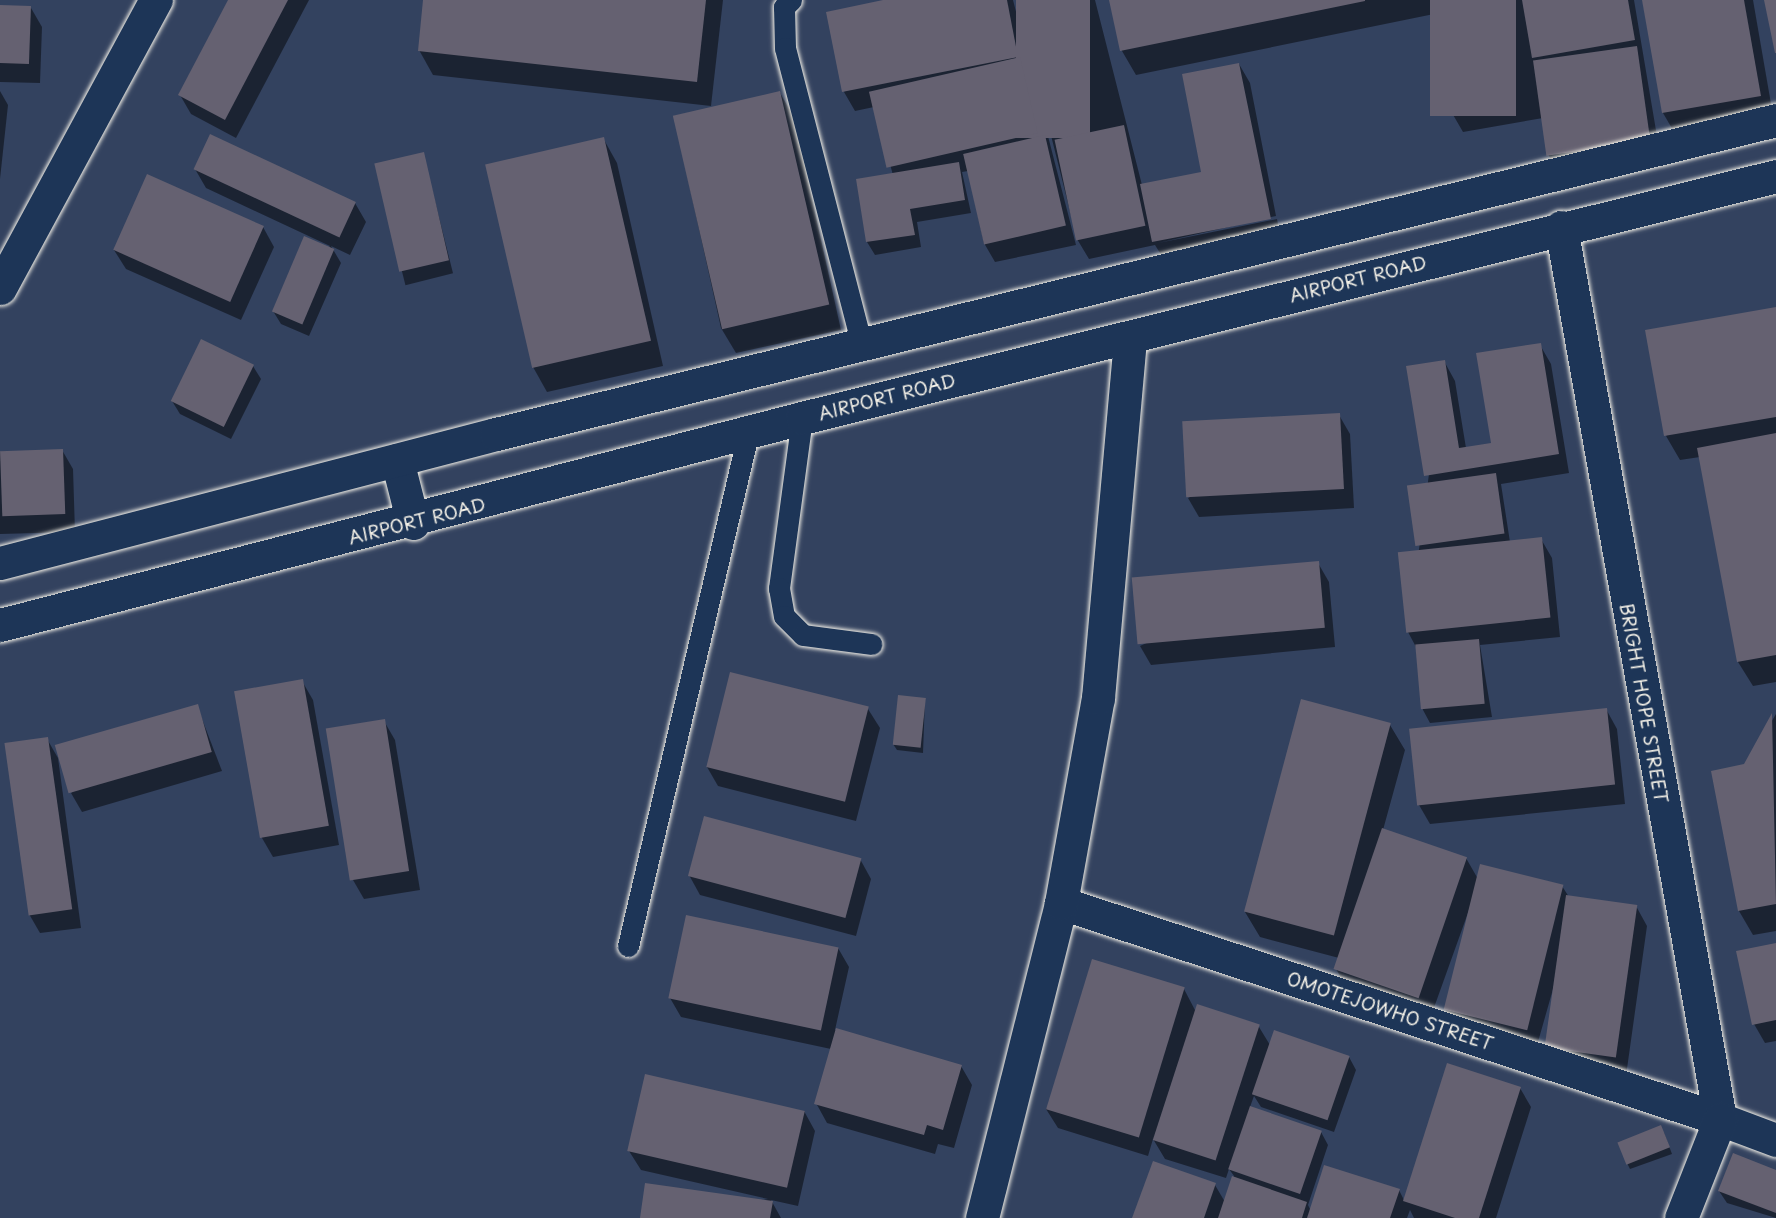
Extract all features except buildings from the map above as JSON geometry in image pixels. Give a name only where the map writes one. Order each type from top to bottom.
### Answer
[{"type":"main road","points":[[0,288],[156,0]]},
{"type":"main road","points":[[0,563],[397,460],[1776,120]]},
{"type":"main road","name":"AIRPORT ROAD","points":[[0,626],[413,523],[802,418],[1130,338],[1561,227],[1776,176]]},
{"type":"main road","name":"BRIGHT HOPE STREET","points":[[1561,227],[1720,1119]]},
{"type":"main road","points":[[982,1218],[1061,903],[1098,698],[1130,338]]},
{"type":"main road","points":[[397,460],[413,523]]},
{"type":"main road","name":"OMOTEJOWHO STREET","points":[[1061,903],[1720,1119]]},
{"type":"main road","points":[[1681,1218],[1720,1119],[1776,1140]]},
{"type":"lane","points":[[790,0],[784,7],[785,48],[862,346]]},
{"type":"lane","points":[[802,418],[779,588],[784,616],[803,635],[871,644]]},
{"type":"lane","points":[[628,946],[748,434]]}]
